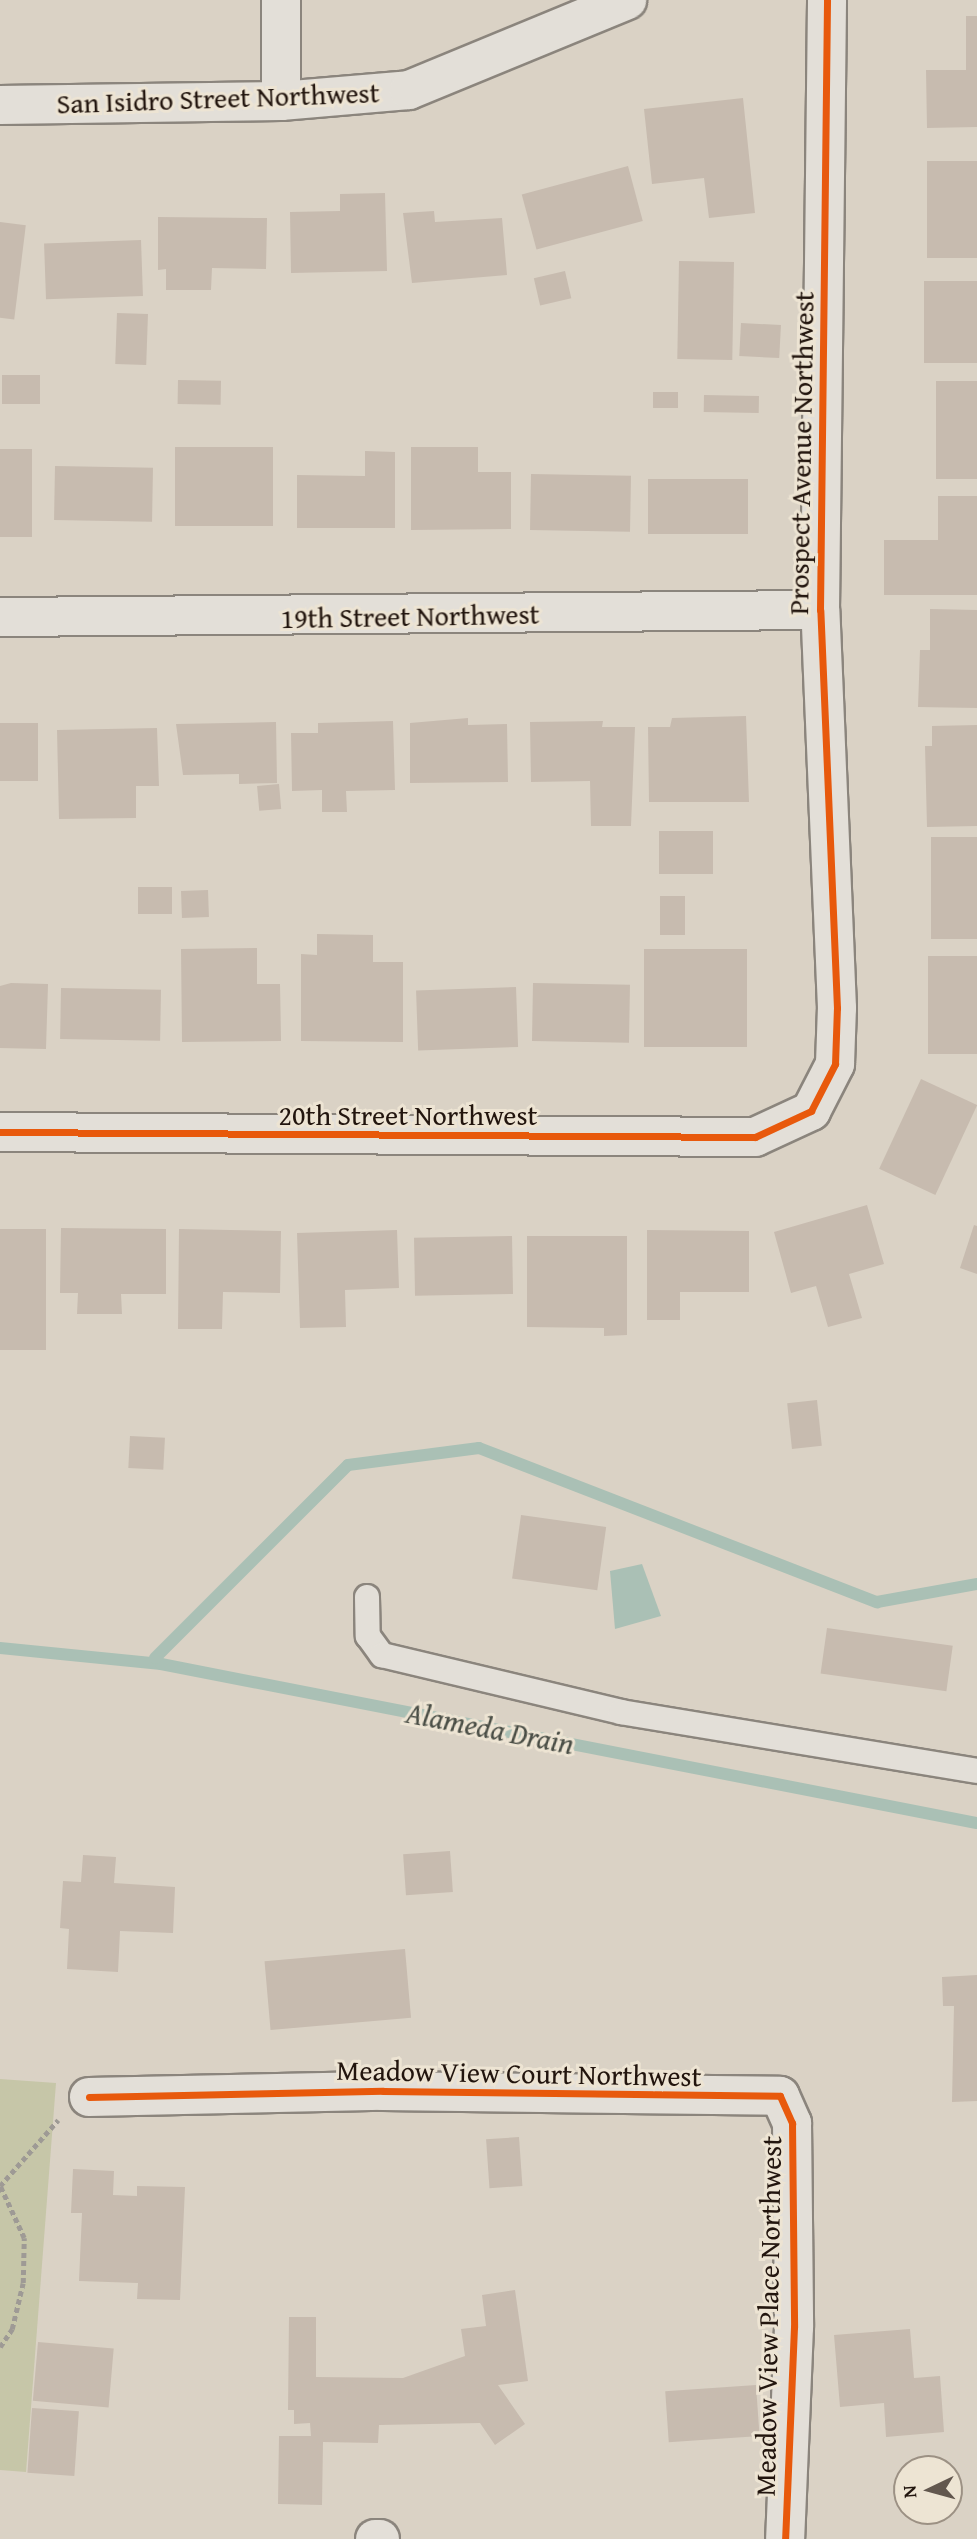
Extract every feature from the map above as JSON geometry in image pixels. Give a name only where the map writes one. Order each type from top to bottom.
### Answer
[{"type":"street","points":[[281,0],[281,102]]},
{"type":"street","name":"San Isidro Street Northwest","points":[[0,106],[281,102],[409,90],[627,0]]},
{"type":"street","name":"Prospect Avenue Northwest","points":[[811,1111],[835,1064],[837,1008],[820,610],[827,0]]},
{"type":"street","name":"19th Street Northwest","points":[[0,617],[820,610]]},
{"type":"street","name":"20th Street Northwest","points":[[0,1132],[755,1138],[811,1111]]},
{"type":"street","name":"Meadow View Court Northwest","points":[[89,2097],[383,2091],[780,2096]]},
{"type":"street","name":"Meadow View Place Northwest","points":[[780,2096],[792,2137],[794,2328],[785,2539]]},
{"type":"lane","points":[[367,1597],[369,1636],[382,1655],[621,1712],[977,1771]]},
{"type":"path","points":[[0,2347],[12,2329],[23,2283],[23,2238],[0,2186],[62,2115],[89,2097]]},
{"type":"shaded area","points":[[642,1564],[661,1616],[615,1629],[610,1571]]},
{"type":"shaded area","points":[[0,2079],[56,2083],[26,2472],[0,2470]]},
{"type":"building","points":[[966,16],[977,16],[977,127],[927,128],[926,70],[966,70]]},
{"type":"building","points":[[743,98],[755,213],[709,218],[704,178],[652,184],[644,109]]},
{"type":"building","points":[[927,161],[977,161],[977,258],[927,258]]},
{"type":"building","points":[[628,166],[643,221],[537,250],[522,194]]},
{"type":"building","points":[[385,193],[387,271],[291,273],[290,212],[340,211],[340,194]]},
{"type":"building","points":[[434,211],[435,222],[502,218],[507,275],[412,283],[403,213]]},
{"type":"building","points":[[158,217],[267,218],[266,269],[212,268],[211,290],[166,290],[166,269],[158,270]]},
{"type":"building","points":[[0,222],[26,225],[14,319],[0,318]]},
{"type":"building","points":[[141,240],[143,296],[46,299],[44,243]]},
{"type":"building","points":[[679,261],[734,262],[732,360],[677,359]]},
{"type":"building","points":[[565,271],[571,298],[540,305],[534,278]]},
{"type":"building","points":[[924,281],[977,281],[977,363],[924,363]]},
{"type":"building","points":[[117,313],[148,314],[146,365],[115,364]]},
{"type":"building","points":[[741,323],[781,325],[779,358],[739,356]]},
{"type":"building","points":[[2,375],[40,375],[40,404],[2,404]]},
{"type":"building","points":[[178,380],[221,381],[221,405],[178,404]]},
{"type":"building","points":[[936,381],[977,381],[977,479],[936,479]]},
{"type":"building","points":[[653,392],[678,392],[678,408],[653,408]]},
{"type":"building","points":[[704,395],[759,396],[759,413],[704,412]]},
{"type":"building","points":[[175,447],[273,447],[273,526],[175,526]]},
{"type":"building","points":[[411,447],[478,447],[478,472],[511,472],[511,529],[411,530]]},
{"type":"building","points":[[0,449],[32,449],[32,537],[0,537]]},
{"type":"building","points":[[365,451],[395,452],[395,528],[297,528],[297,475],[365,476]]},
{"type":"building","points":[[55,466],[153,468],[152,522],[54,520]]},
{"type":"building","points":[[531,474],[631,476],[630,532],[530,530]]},
{"type":"building","points":[[648,479],[748,479],[748,534],[648,534]]},
{"type":"building","points":[[938,496],[977,496],[977,595],[884,595],[884,540],[938,540]]},
{"type":"building","points":[[930,609],[977,610],[977,708],[918,707],[920,650],[930,650]]},
{"type":"building","points":[[746,716],[749,802],[649,802],[648,727],[670,727],[672,718]]},
{"type":"building","points":[[468,718],[468,725],[507,724],[508,782],[410,783],[410,723]]},
{"type":"building","points":[[393,721],[395,790],[346,791],[347,812],[322,812],[322,790],[292,791],[291,733],[318,733],[318,723]]},
{"type":"building","points":[[603,721],[602,727],[635,727],[631,826],[591,826],[590,781],[531,782],[530,722]]},
{"type":"building","points":[[276,722],[277,783],[239,784],[239,774],[183,775],[176,724]]},
{"type":"building","points":[[0,723],[38,723],[38,781],[0,781]]},
{"type":"building","points":[[977,725],[977,826],[927,827],[925,746],[932,746],[932,726]]},
{"type":"building","points":[[157,728],[159,786],[136,786],[136,818],[59,819],[57,730]]},
{"type":"building","points":[[279,784],[281,809],[259,811],[257,786]]},
{"type":"building","points":[[659,831],[713,831],[713,874],[659,874]]},
{"type":"building","points":[[931,837],[977,837],[977,939],[931,939]]},
{"type":"building","points":[[138,887],[172,887],[172,914],[138,914]]},
{"type":"building","points":[[208,890],[209,917],[182,918],[181,891]]},
{"type":"building","points":[[660,896],[685,896],[685,935],[660,935]]},
{"type":"building","points":[[317,934],[373,935],[373,962],[403,962],[403,1042],[301,1041],[301,954],[317,955]]},
{"type":"building","points":[[257,948],[257,984],[280,984],[281,1041],[182,1042],[181,949]]},
{"type":"building","points":[[644,949],[747,949],[747,1047],[644,1047]]},
{"type":"building","points":[[928,956],[977,956],[977,1054],[928,1054]]},
{"type":"building","points":[[11,983],[48,984],[46,1049],[0,1048],[0,986]]},
{"type":"building","points":[[533,983],[630,985],[629,1043],[532,1041]]},
{"type":"building","points":[[516,987],[518,1047],[418,1050],[416,990]]},
{"type":"building","points":[[61,988],[161,990],[160,1041],[60,1039]]},
{"type":"building","points":[[921,1079],[977,1105],[935,1195],[879,1169]]},
{"type":"building","points":[[867,1205],[884,1264],[849,1274],[862,1318],[828,1327],[816,1286],[791,1293],[774,1232]]},
{"type":"building","points":[[974,1225],[977,1226],[977,1274],[960,1268]]},
{"type":"building","points":[[61,1228],[166,1229],[166,1294],[121,1294],[122,1314],[77,1314],[78,1293],[60,1293]]},
{"type":"building","points":[[0,1229],[46,1229],[46,1350],[0,1350]]},
{"type":"building","points":[[179,1229],[281,1231],[280,1293],[223,1292],[222,1329],[178,1329]]},
{"type":"building","points":[[397,1230],[399,1288],[345,1290],[346,1327],[300,1328],[297,1233]]},
{"type":"building","points":[[647,1230],[749,1231],[749,1292],[680,1292],[680,1320],[647,1320]]},
{"type":"building","points":[[512,1236],[513,1294],[415,1296],[414,1238]]},
{"type":"building","points":[[527,1236],[627,1236],[627,1335],[604,1336],[604,1328],[527,1327]]},
{"type":"building","points":[[817,1400],[822,1446],[792,1449],[787,1403]]},
{"type":"building","points":[[130,1436],[165,1438],[163,1470],[128,1468]]},
{"type":"building","points":[[521,1515],[606,1527],[597,1590],[512,1578]]},
{"type":"building","points":[[827,1628],[953,1646],[946,1691],[821,1674]]},
{"type":"building","points":[[450,1851],[453,1892],[406,1895],[403,1854]]},
{"type":"building","points":[[83,1855],[116,1857],[114,1883],[175,1887],[173,1933],[120,1931],[118,1972],[67,1969],[69,1929],[60,1928],[63,1881],[81,1882]]},
{"type":"building","points":[[405,1949],[411,2018],[271,2030],[265,1961]]},
{"type":"building","points":[[977,1975],[977,2101],[952,2102],[954,2006],[943,2006],[942,1977]]},
{"type":"building","points":[[519,2137],[522,2186],[489,2188],[486,2139]]},
{"type":"building","points":[[73,2169],[114,2171],[113,2195],[137,2196],[137,2186],[185,2187],[180,2300],[137,2299],[138,2283],[79,2281],[82,2213],[71,2213]]},
{"type":"building","points":[[515,2290],[528,2381],[498,2385],[525,2424],[495,2445],[480,2423],[379,2425],[378,2443],[323,2442],[322,2505],[278,2504],[279,2436],[311,2436],[310,2423],[294,2424],[294,2410],[288,2410],[289,2317],[316,2317],[316,2377],[403,2378],[465,2356],[461,2329],[486,2326],[482,2295]]},
{"type":"building","points":[[910,2329],[914,2378],[940,2376],[944,2432],[886,2437],[884,2403],[840,2407],[834,2335]]},
{"type":"building","points":[[38,2342],[114,2349],[109,2407],[33,2401]]},
{"type":"building","points":[[756,2385],[760,2436],[669,2442],[665,2391]]},
{"type":"building","points":[[32,2408],[79,2411],[74,2476],[27,2473]]},
{"type":"waterway","points":[[155,1658],[348,1465],[479,1448],[877,1602],[977,1584]]},
{"type":"waterway","name":"Alameda Drain","points":[[0,1648],[161,1664],[977,1823]]},
{"type":"cycle path","points":[[0,1132],[755,1137],[811,1111],[835,1064],[837,1008],[820,610],[827,0]]},
{"type":"cycle path","points":[[89,2097],[383,2091],[780,2096],[792,2123],[794,2327],[785,2539]]}]
